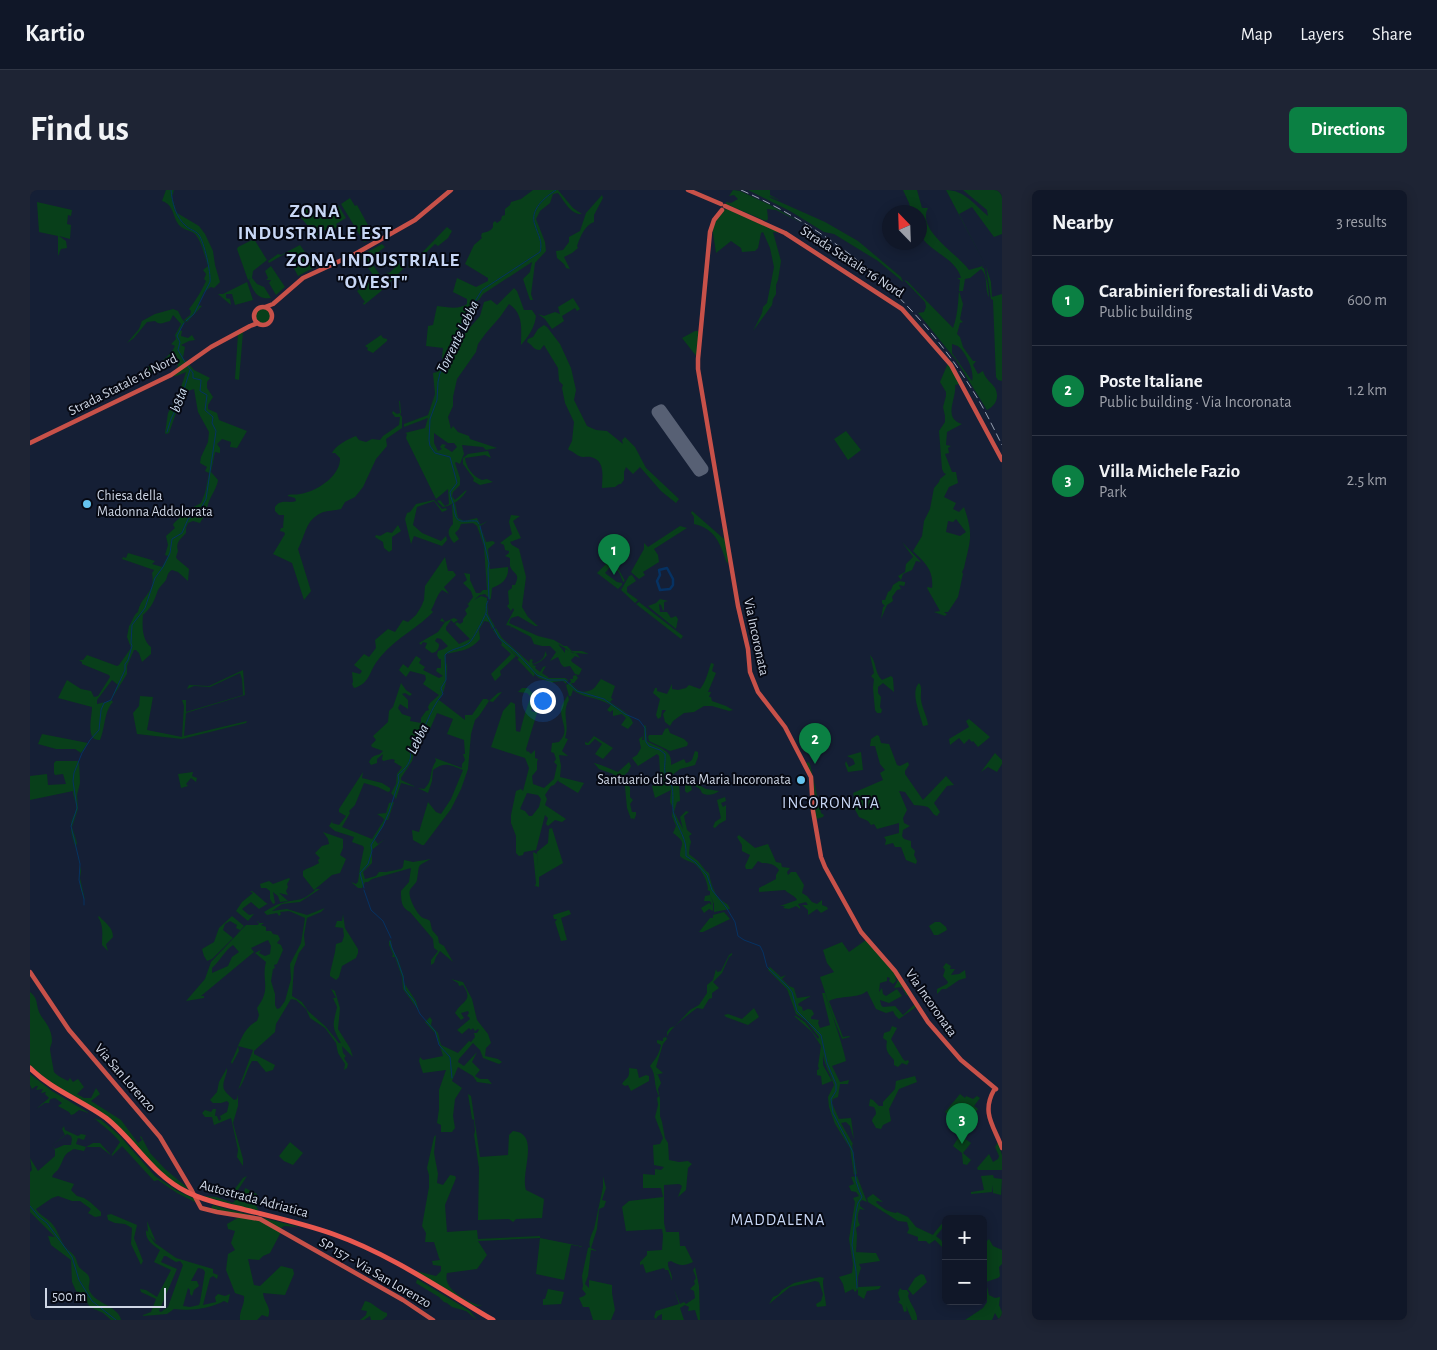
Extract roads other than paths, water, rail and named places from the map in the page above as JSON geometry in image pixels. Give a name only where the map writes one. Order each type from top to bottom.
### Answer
[{"type":"highway","name":"Autostrada Adriatica","points":[[30,1070],[51,1089],[108,1123],[154,1172],[180,1191],[208,1202],[310,1229],[352,1243],[386,1260],[489,1320]]},
{"type":"highway","name":"Autostrada Adriatica","points":[[30,1070],[53,1087],[92,1109],[110,1122],[158,1172],[184,1191],[208,1200],[311,1227],[353,1241],[494,1320]]},
{"type":"main road","points":[[273,304],[271,319],[268,323],[263,325],[256,321],[254,313],[258,308],[273,304],[303,278],[355,254],[408,224],[425,213],[451,190]]},
{"type":"main road","name":"Strada Statale 16 Nord","points":[[688,190],[715,202],[722,208],[733,209],[785,232],[892,300],[907,313],[951,365],[1002,460]]},
{"type":"main road","name":"Via Incoronata","points":[[722,208],[712,223],[710,232],[698,369],[738,606],[748,649],[750,672],[758,692],[785,728],[811,777],[813,811],[822,860],[859,930],[893,969],[937,1033],[961,1060],[995,1089],[988,1101],[988,1113],[1002,1148]]},
{"type":"main road","points":[[265,307],[271,313]]},
{"type":"main road","name":"Strada Statale 16 Nord","points":[[30,444],[171,376],[213,346],[256,321]]},
{"type":"main road","name":"Via San Lorenzo","points":[[30,972],[69,1030],[160,1137],[198,1203]]},
{"type":"main road","name":"SP 157 - Via San Lorenzo","points":[[198,1203],[200,1208],[205,1210],[260,1219],[403,1300],[433,1320]]},
{"type":"waterway","points":[[171,190],[174,205],[180,219],[197,233],[201,239],[209,271],[210,282],[194,314],[186,321]]},
{"type":"waterway","name":"Torrente Lebba","points":[[479,524],[477,521],[461,521],[456,517],[450,492],[457,483],[450,457],[435,453],[430,446],[430,419],[437,400],[440,373],[450,355],[463,321],[482,290],[540,252],[541,242],[535,225],[534,214],[539,204],[556,190]]},
{"type":"waterway","points":[[184,323],[177,336],[180,342],[178,350],[185,362]]},
{"type":"waterway","points":[[84,905],[79,880],[80,864],[71,826],[77,808],[73,781],[74,773],[82,753],[99,730],[101,710],[104,703],[111,700],[125,670],[125,664],[132,646],[132,625],[145,608],[155,578],[170,553],[172,539],[182,533],[188,519],[200,510],[206,499],[216,431],[212,423],[213,417],[205,410],[207,395],[200,391],[201,380],[193,378],[193,373],[187,365]]},
{"type":"waterway","name":"b8ta","points":[[167,432],[182,396],[190,370]]},
{"type":"waterway","name":"Lebba","points":[[480,526],[489,563],[489,599]]},
{"type":"waterway","points":[[667,568],[673,579],[673,585],[670,589],[660,590],[657,581],[660,575],[659,570],[667,568]]},
{"type":"waterway","name":"Lebba","points":[[364,888],[360,873],[368,864],[372,851],[371,845],[389,812],[399,781],[398,775],[408,764],[411,755],[410,751],[443,694],[441,688],[446,680],[445,655],[471,641],[486,613],[488,601]]},
{"type":"waterway","points":[[486,614],[499,638],[516,652],[537,675],[549,680],[565,680],[577,691],[604,699],[625,714],[639,720],[645,728],[646,742],[649,746],[665,754],[665,772],[671,782]]},
{"type":"waterway","points":[[671,783],[673,811],[684,839],[686,856],[695,862],[707,875],[712,890],[735,922],[738,936],[760,946],[767,967],[792,992],[797,1011],[821,1035],[827,1063],[836,1084],[836,1091],[831,1099],[833,1113],[853,1152],[856,1181],[862,1197],[856,1212],[852,1245],[857,1288]]},
{"type":"waterway","name":"Lebba","points":[[364,890],[371,910],[383,921],[391,938]]},
{"type":"waterway","name":"Lebba","points":[[390,941],[403,976],[405,990],[414,1001],[420,1014],[435,1031],[439,1045],[450,1057],[452,1078]]},
{"type":"waterway","points":[[30,1206],[47,1223],[72,1257],[79,1280],[92,1301],[116,1320]]},
{"type":"railway","points":[[741,190],[777,207],[810,227],[842,249],[901,299],[951,358],[977,397],[1002,445]]},
{"type":"place","name":"Chiesa della Madonna Addolorata","points":[[87,504]]},
{"type":"place","name":"Carabinieri forestali di Vasto","points":[[614,575]]},
{"type":"place","name":"Poste Italiane","points":[[815,764]]},
{"type":"place","name":"Santuario di Santa Maria Incoronata","points":[[801,780]]},
{"type":"place","name":"Villa Michele Fazio","points":[[962,1144]]},
{"type":"district","name":"ZONA INDUSTRIALE EST","points":[[315,222]]},
{"type":"district","name":"ZONA INDUSTRIALE \"OVEST\"","points":[[373,271]]},
{"type":"district","name":"INCORONATA","points":[[831,803]]},
{"type":"district","name":"MADDALENA","points":[[778,1220]]}]
